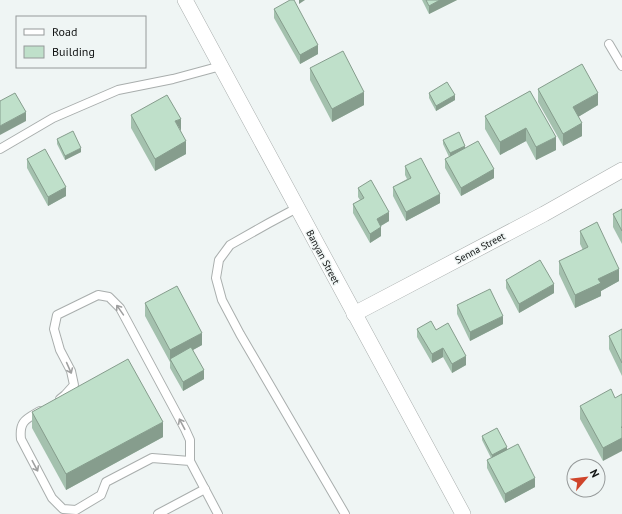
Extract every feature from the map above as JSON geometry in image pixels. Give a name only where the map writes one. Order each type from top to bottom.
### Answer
[{"type":"street","name":"Banyan Street","points":[[185,0],[463,514]]},
{"type":"street","name":"Senna Street","points":[[354,314],[606,180],[622,170]]},
{"type":"lane","points":[[610,44],[622,66]]},
{"type":"lane","points":[[0,149],[53,118],[118,90],[173,79],[221,66]]},
{"type":"lane","points":[[297,208],[269,222],[230,245],[219,260],[216,278],[222,300],[240,334],[345,514]]},
{"type":"lane","points":[[190,461],[152,458],[106,482],[101,496],[76,510],[63,509],[52,498],[21,439],[20,429],[24,420],[48,407],[65,395],[74,385],[71,371],[60,350],[54,329],[57,315],[98,295],[109,297],[120,308],[185,429],[190,440],[190,461],[218,514]]},
{"type":"lane","points":[[158,514],[205,489]]},
{"type":"building","points":[[290,0],[294,0],[318,45],[300,55],[274,9]]},
{"type":"building","points":[[426,0],[440,0],[429,6]]},
{"type":"building","points":[[343,51],[364,92],[332,109],[310,68]]},
{"type":"building","points":[[582,64],[598,93],[573,107],[582,123],[563,134],[538,89]]},
{"type":"building","points":[[447,82],[455,95],[436,106],[429,93]]},
{"type":"building","points":[[530,91],[556,137],[536,147],[526,128],[500,142],[485,116]]},
{"type":"building","points":[[15,93],[26,112],[0,126],[0,101]]},
{"type":"building","points":[[167,95],[181,119],[175,121],[186,141],[155,159],[131,115]]},
{"type":"building","points":[[73,131],[81,148],[65,156],[57,139]]},
{"type":"building","points":[[459,132],[465,146],[450,153],[443,140]]},
{"type":"building","points":[[478,141],[494,169],[461,188],[445,159]]},
{"type":"building","points":[[45,149],[66,187],[48,197],[27,159]]},
{"type":"building","points":[[421,158],[440,194],[406,212],[393,187],[411,178],[405,166]]},
{"type":"building","points":[[371,180],[389,212],[377,219],[381,227],[370,234],[353,204],[364,198],[358,188]]},
{"type":"building","points":[[622,209],[622,231],[613,214]]},
{"type":"building","points":[[597,222],[619,269],[598,279],[601,283],[575,295],[559,261],[588,247],[580,231]]},
{"type":"building","points":[[540,260],[554,284],[519,304],[506,280]]},
{"type":"building","points":[[177,286],[202,333],[170,350],[145,303]]},
{"type":"building","points":[[490,289],[503,316],[470,332],[457,305]]},
{"type":"building","points":[[431,321],[436,330],[448,323],[466,356],[452,364],[443,348],[432,354],[417,329]]},
{"type":"building","points":[[622,329],[622,363],[609,336]]},
{"type":"building","points":[[191,347],[204,370],[183,382],[170,359]]},
{"type":"building","points":[[128,359],[163,422],[66,474],[32,412]]},
{"type":"building","points":[[611,389],[615,398],[622,394],[622,438],[603,448],[580,406]]},
{"type":"building","points":[[497,428],[507,447],[492,455],[482,436]]},
{"type":"building","points":[[518,444],[535,478],[505,494],[487,460]]}]
